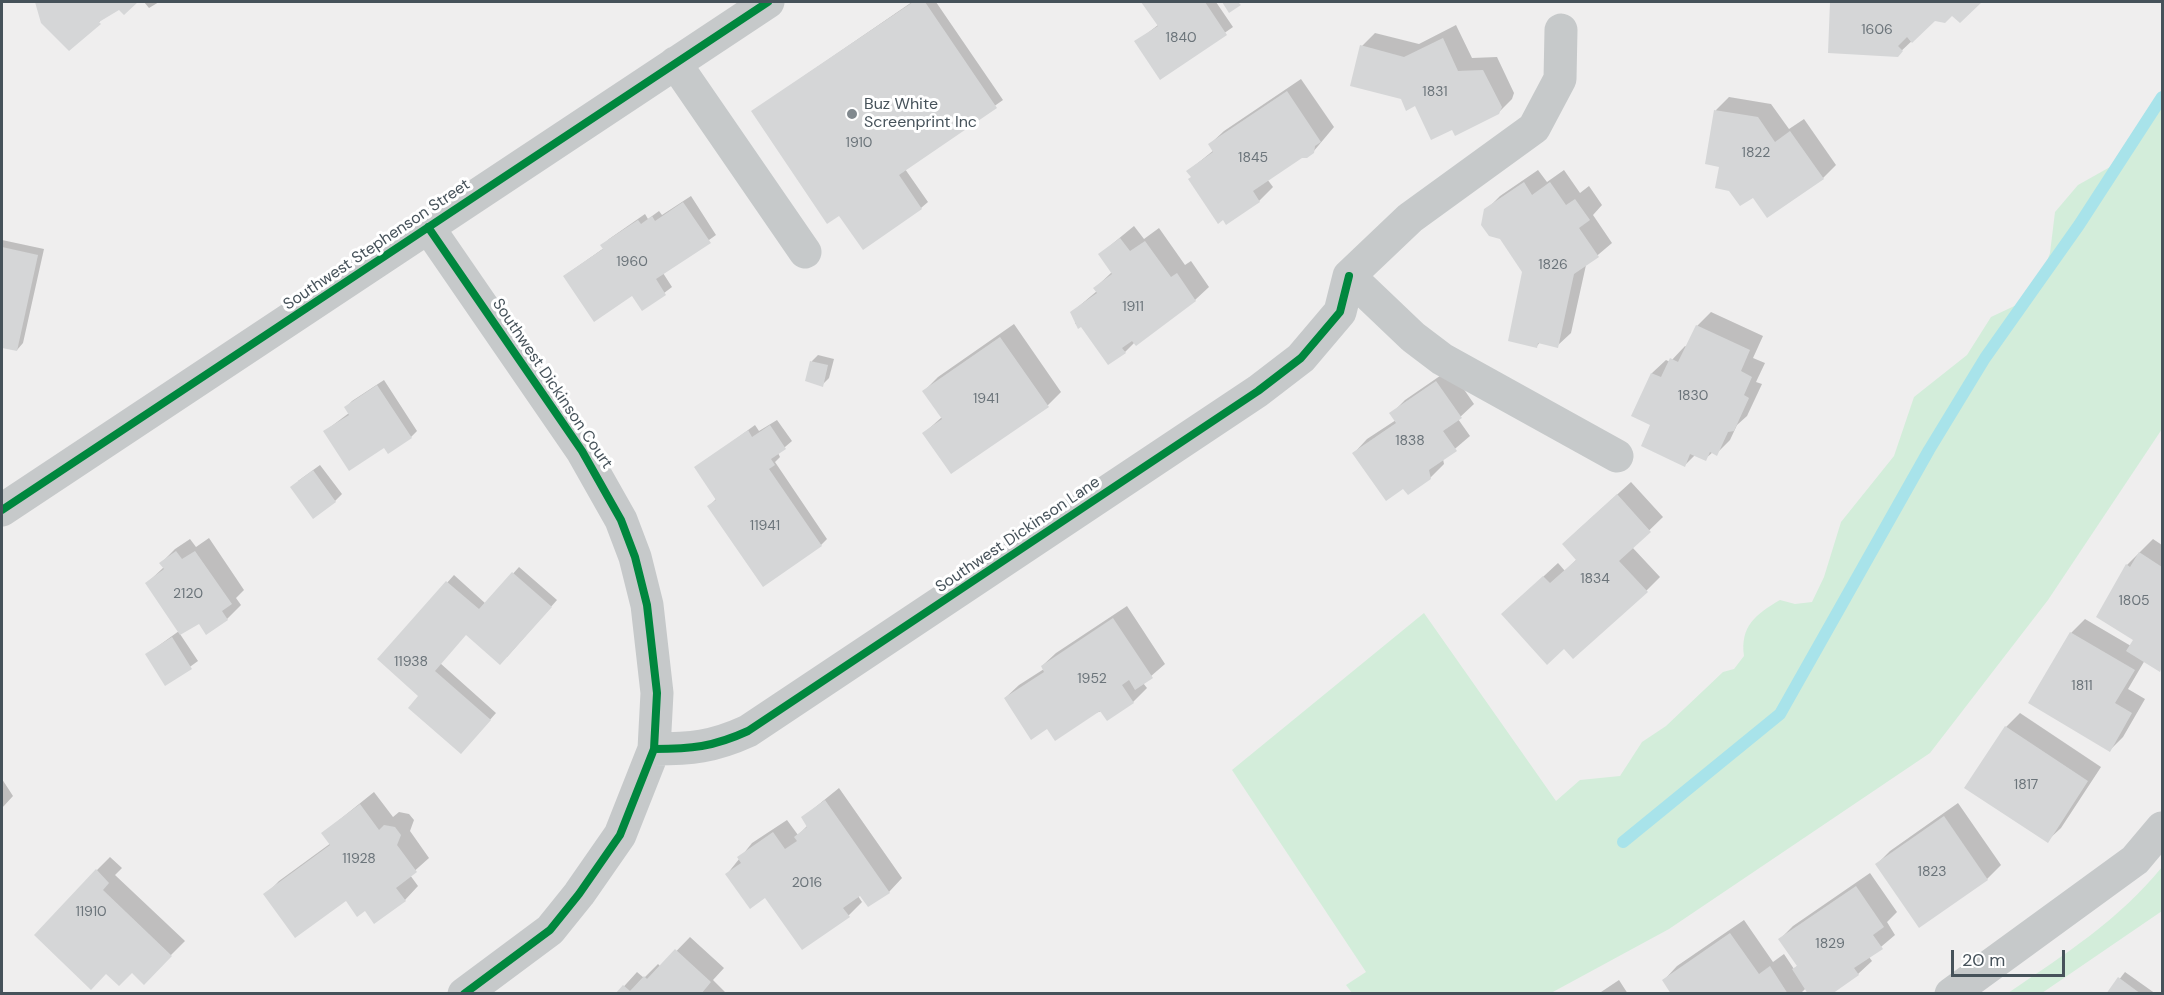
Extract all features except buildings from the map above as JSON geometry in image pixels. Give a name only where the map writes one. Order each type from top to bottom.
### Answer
[{"type":"street","name":"Southwest Stephenson Street","points":[[2,510],[768,2]]},
{"type":"street","points":[[1561,30],[1560,79],[1534,128],[1410,218],[1350,276],[1413,337],[1442,359],[1617,456]]},
{"type":"street","points":[[675,63],[805,252]]},
{"type":"street","name":"Southwest Dickinson Court","points":[[428,227],[582,451],[621,520],[635,557],[647,605],[657,693],[654,749],[620,835],[579,894],[550,930],[464,993]]},
{"type":"street","name":"Southwest Dickinson Lane","points":[[654,749],[697,749],[720,744],[748,731],[1258,391],[1301,358],[1340,312],[1350,276]]},
{"type":"street","points":[[1951,993],[2135,860],[2163,828]]},
{"type":"green space","points":[[2162,100],[2162,429],[2048,600],[1930,753],[1669,929],[1551,993],[1352,993],[1346,985],[1366,972],[1232,770],[1424,613],[1556,801],[1580,780],[1620,776],[1642,742],[1666,726],[1723,672],[1734,669],[1744,656],[1743,646],[1747,629],[1757,616],[1780,600],[1795,604],[1812,602],[1824,577],[1841,522],[1894,456],[1914,397],[1967,355],[1991,317],[2025,301],[2042,276],[2050,253],[2055,212],[2078,185],[2110,167],[2147,110]]},
{"type":"green space","points":[[2162,867],[2162,911],[2042,993],[2008,993],[2090,936],[2128,904]]},
{"type":"waterway","points":[[1623,842],[1780,714],[1929,450],[1985,358],[2079,225],[2162,97]]},
{"type":"cycle path","points":[[2,510],[768,2]]},
{"type":"cycle path","points":[[428,227],[582,451],[621,520],[635,557],[647,605],[657,693],[654,749],[620,835],[579,894],[550,930],[464,994]]},
{"type":"cycle path","points":[[654,749],[702,746],[724,741],[748,731],[1258,391],[1301,358],[1340,312],[1349,276]]},
{"type":"place","name":"Buz White Screenprint Inc","points":[[852,114]]}]
